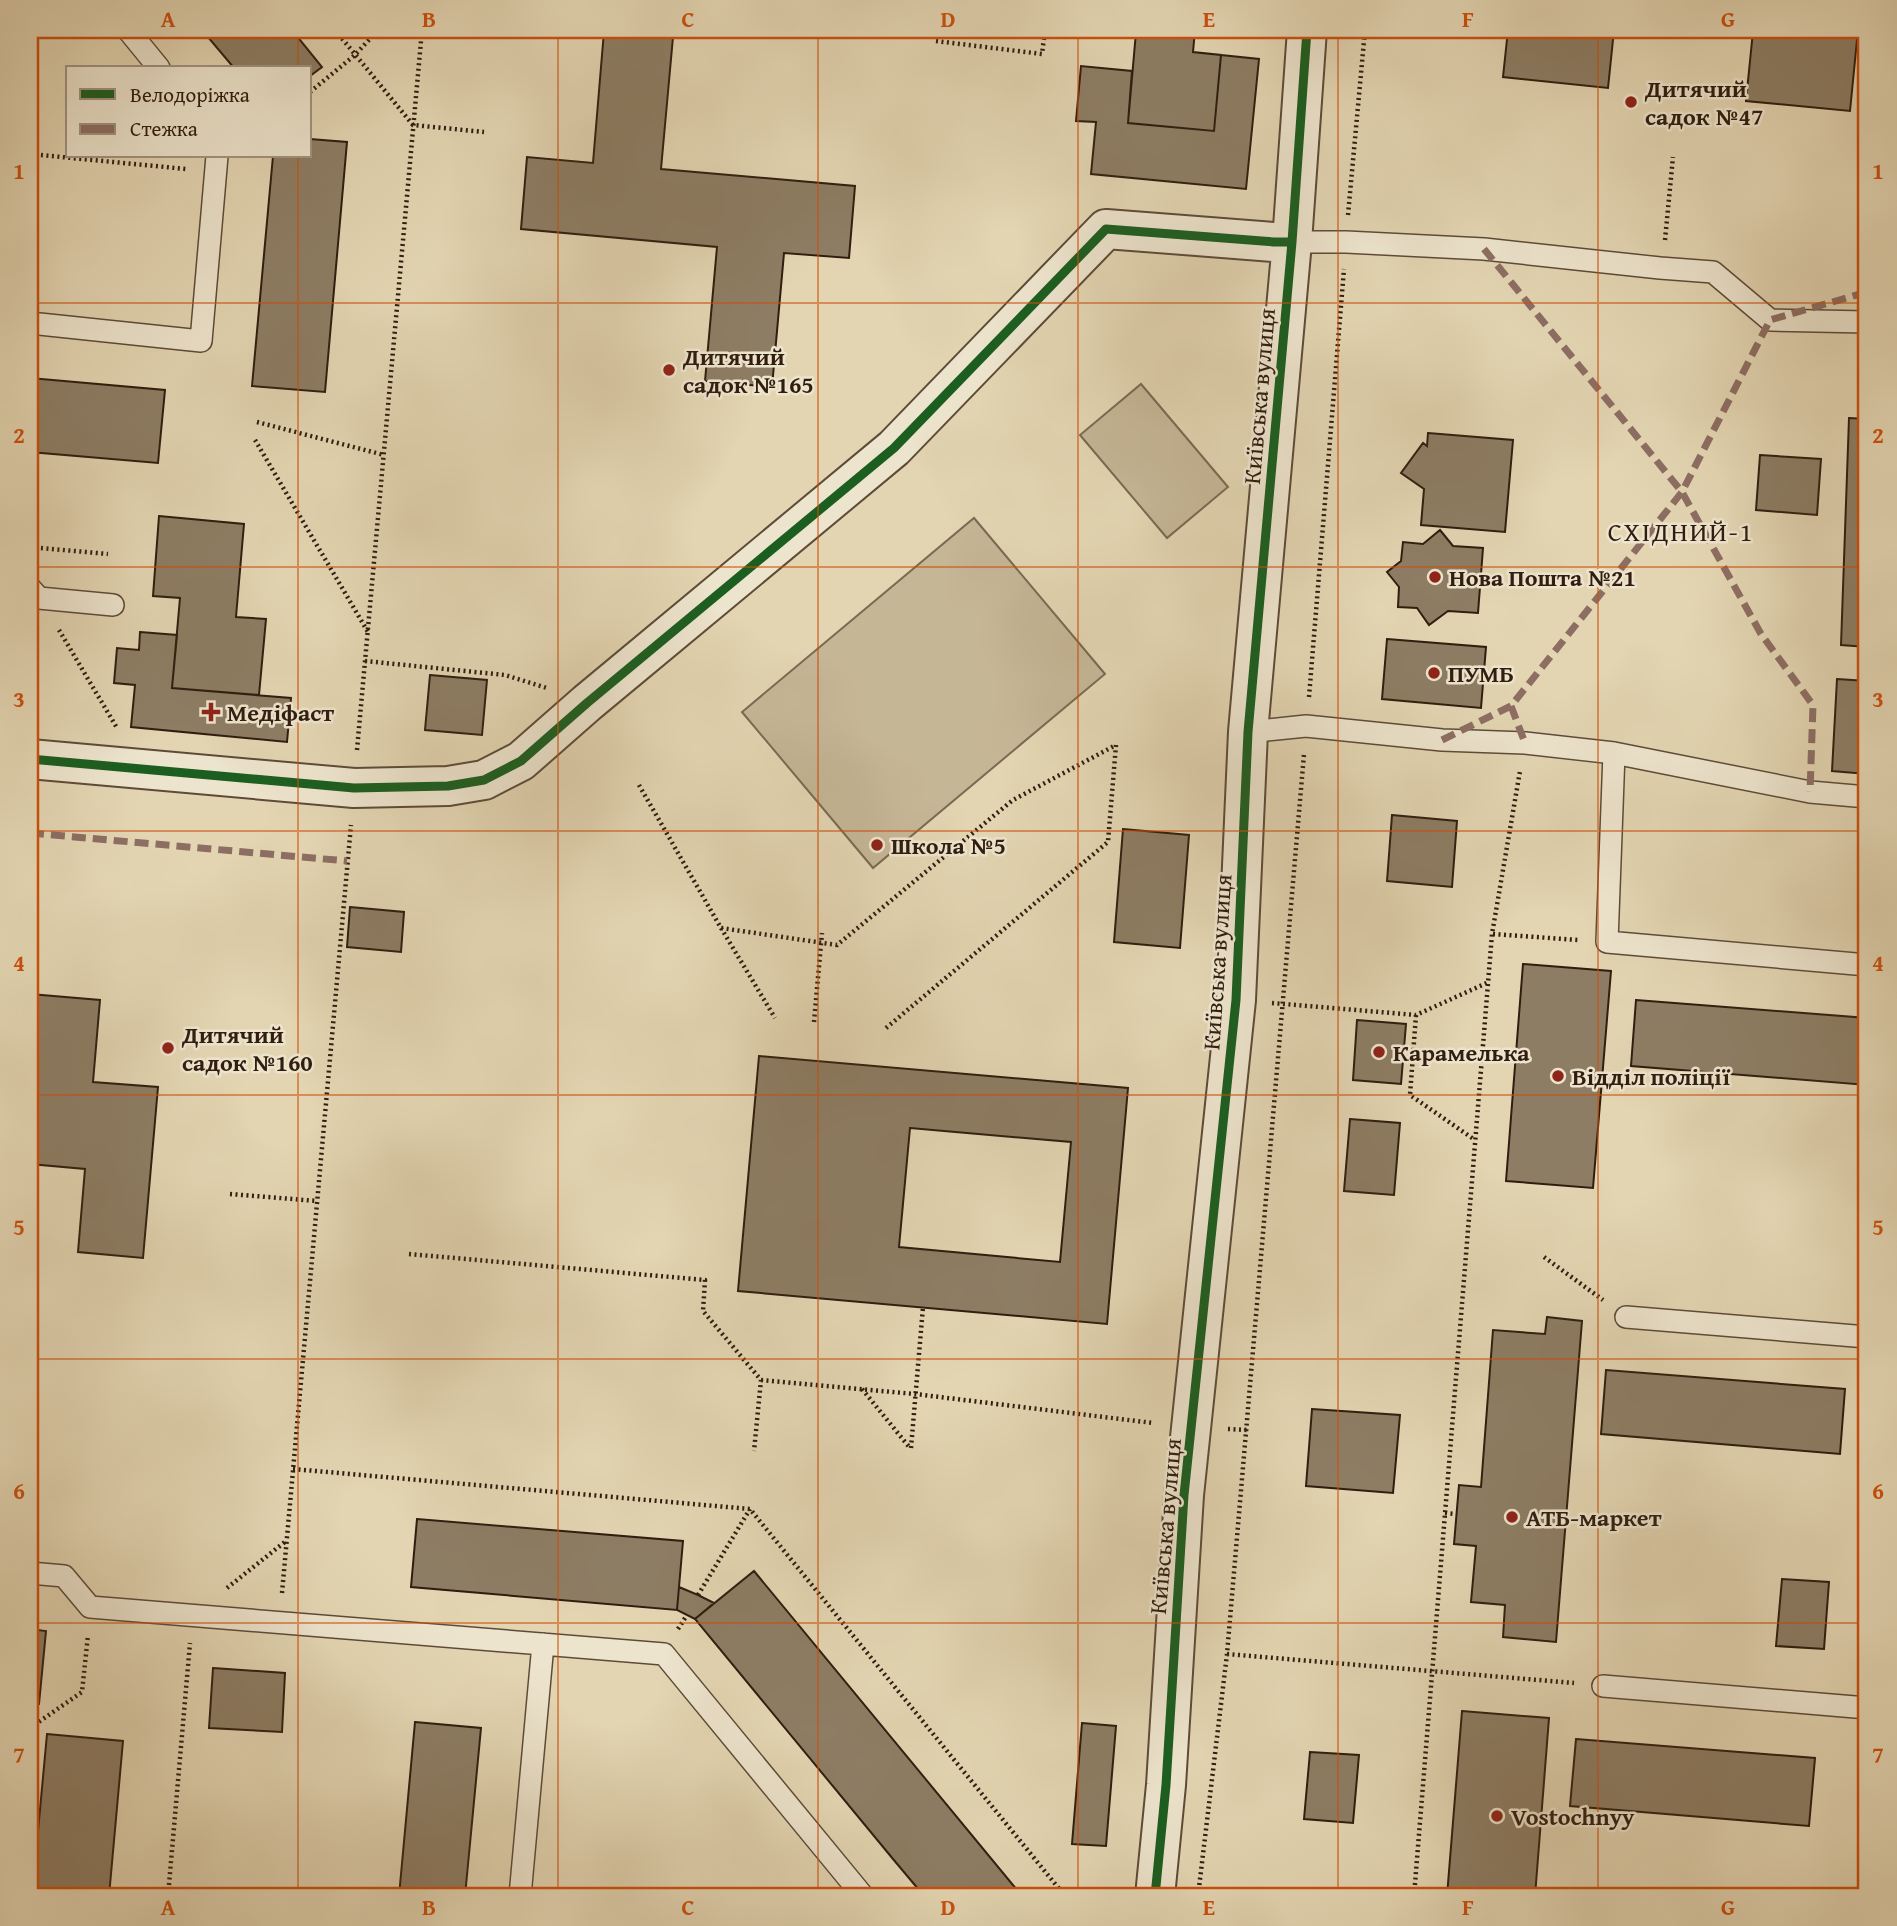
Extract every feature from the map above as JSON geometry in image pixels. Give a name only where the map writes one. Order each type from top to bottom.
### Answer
[{"type":"street","name":"Київська вулиця","points":[[1154,1896],[1166,1785],[1184,1495],[1236,1000],[1248,732],[1292,242],[1307,30]]},
{"type":"street","points":[[30,759],[354,788],[448,786],[484,779],[521,761],[894,448],[1106,229],[1292,242]]},
{"type":"lane","points":[[128,30],[157,66]]},
{"type":"lane","points":[[30,323],[201,341],[216,164]]},
{"type":"lane","points":[[1292,242],[1483,249],[1713,272],[1770,320],[1867,322]]},
{"type":"lane","points":[[35,593],[113,605]]},
{"type":"lane","points":[[1248,732],[1307,726],[1442,740],[1525,743],[1614,753],[1810,792],[1867,797]]},
{"type":"lane","points":[[1614,753],[1607,942],[1867,964]]},
{"type":"lane","points":[[1626,1317],[1867,1337]]},
{"type":"lane","points":[[30,1573],[64,1576],[90,1607],[664,1654],[863,1896]]},
{"type":"lane","points":[[520,1896],[543,1644]]},
{"type":"lane","points":[[1602,1686],[1867,1708]]},
{"type":"path","points":[[30,46],[39,30]]},
{"type":"path","points":[[335,30],[413,125],[484,132]]},
{"type":"path","points":[[312,90],[355,55],[378,30]]},
{"type":"path","points":[[936,41],[1042,54],[1045,30]]},
{"type":"path","points":[[1198,1896],[1227,1654],[1365,30]]},
{"type":"path","points":[[30,154],[66,156]]},
{"type":"path","points":[[1660,268],[1667,229],[1673,157]]},
{"type":"path","points":[[104,158],[216,164]]},
{"type":"path","points":[[257,422],[384,455]]},
{"type":"path","points":[[255,439],[368,632]]},
{"type":"path","points":[[30,547],[108,554]]},
{"type":"path","points":[[30,706],[35,593]]},
{"type":"path","points":[[35,593],[140,768]]},
{"type":"path","points":[[365,661],[505,675],[587,703]]},
{"type":"path","points":[[1414,1896],[1492,934],[1525,743]]},
{"type":"path","points":[[721,928],[837,944],[1013,800],[1115,745],[1108,842],[886,1028]]},
{"type":"path","points":[[639,785],[775,1018]]},
{"type":"path","points":[[814,1022],[822,933]]},
{"type":"path","points":[[1492,934],[1607,942]]},
{"type":"path","points":[[1236,1000],[1416,1015],[1489,982]]},
{"type":"path","points":[[1416,1015],[1410,1095],[1475,1140]]},
{"type":"path","points":[[230,1194],[317,1201]]},
{"type":"path","points":[[409,1254],[705,1280],[703,1311],[761,1380],[915,1394],[1192,1428],[1247,1430]]},
{"type":"path","points":[[1544,1257],[1626,1317]]},
{"type":"path","points":[[861,1389],[911,1448],[923,1307]]},
{"type":"path","points":[[754,1451],[761,1380]]},
{"type":"path","points":[[293,1469],[750,1508],[1065,1896]]},
{"type":"path","points":[[698,1595],[750,1508]]},
{"type":"path","points":[[1445,1513],[1456,1514]]},
{"type":"path","points":[[168,1896],[193,1615],[287,1540]]},
{"type":"path","points":[[30,1728],[82,1692],[90,1607]]},
{"type":"path","points":[[1227,1654],[1602,1686]]},
{"type":"shaded area","points":[[1141,384],[1228,487],[1167,538],[1080,435]]},
{"type":"shaded area","points":[[974,518],[1105,674],[873,868],[742,712]]},
{"type":"building","points":[[202,30],[292,30],[322,67],[312,74],[312,66],[232,66]]},
{"type":"building","points":[[1113,30],[1195,30],[1193,52],[1221,55],[1214,131],[1128,123],[1136,32]]},
{"type":"building","points":[[1508,30],[1614,30],[1608,88],[1503,77]]},
{"type":"building","points":[[1743,30],[1858,30],[1850,111],[1746,101],[1753,31]]},
{"type":"building","points":[[604,31],[673,37],[661,169],[855,186],[849,258],[784,253],[772,387],[705,381],[717,247],[521,229],[527,157],[593,163]]},
{"type":"building","points":[[1221,55],[1259,59],[1246,189],[1091,174],[1096,122],[1076,121],[1081,66],[1132,71],[1128,123],[1214,131]]},
{"type":"building","points":[[312,139],[347,142],[325,392],[252,386],[273,158],[312,158]]},
{"type":"building","points":[[30,378],[165,390],[158,463],[30,452]]},
{"type":"building","points":[[1849,418],[1867,419],[1867,647],[1841,645]]},
{"type":"building","points":[[1428,433],[1513,440],[1505,532],[1421,525],[1424,489],[1401,473],[1423,443],[1427,446]]},
{"type":"building","points":[[1760,455],[1821,459],[1817,515],[1756,510]]},
{"type":"building","points":[[159,516],[244,524],[236,617],[266,619],[259,695],[172,688],[180,598],[153,596]]},
{"type":"building","points":[[1440,530],[1453,546],[1483,548],[1478,613],[1448,611],[1429,625],[1417,608],[1398,607],[1399,587],[1387,572],[1401,561],[1403,542],[1423,544]]},
{"type":"building","points":[[140,632],[177,635],[172,688],[291,698],[287,742],[131,727],[135,685],[114,683],[117,648],[139,650]]},
{"type":"building","points":[[1387,639],[1486,647],[1481,708],[1382,699]]},
{"type":"building","points":[[430,675],[487,680],[482,735],[425,730]]},
{"type":"building","points":[[1837,679],[1867,681],[1867,774],[1832,771]]},
{"type":"building","points":[[1392,815],[1457,821],[1452,887],[1387,881]]},
{"type":"building","points":[[1123,829],[1189,835],[1180,948],[1114,942]]},
{"type":"building","points":[[350,907],[404,912],[401,952],[347,947]]},
{"type":"building","points":[[1523,964],[1611,971],[1593,1188],[1506,1181]]},
{"type":"building","points":[[30,994],[100,1000],[93,1082],[158,1087],[143,1258],[78,1252],[85,1169],[30,1164]]},
{"type":"building","points":[[1636,1000],[1867,1018],[1867,1085],[1631,1066]]},
{"type":"building","points":[[1357,1020],[1406,1024],[1401,1084],[1353,1080]]},
{"type":"building","points":[[759,1056],[1128,1088],[1107,1324],[738,1291]],"holes":[[[910,1128],[1071,1142],[1060,1262],[899,1247]]]},
{"type":"building","points":[[1350,1119],[1400,1123],[1394,1195],[1344,1191]]},
{"type":"building","points":[[1547,1317],[1582,1321],[1556,1642],[1503,1637],[1505,1605],[1471,1602],[1476,1546],[1454,1544],[1459,1485],[1481,1487],[1493,1330],[1545,1334]]},
{"type":"building","points":[[1606,1370],[1845,1389],[1840,1454],[1601,1434]]},
{"type":"building","points":[[1312,1409],[1400,1415],[1393,1493],[1306,1486]]},
{"type":"building","points":[[417,1519],[683,1541],[677,1610],[411,1587]]},
{"type":"building","points":[[754,1571],[1022,1896],[924,1896],[695,1619]]},
{"type":"building","points":[[1782,1579],[1829,1582],[1824,1649],[1776,1646]]},
{"type":"building","points":[[679,1587],[714,1603],[695,1619],[677,1610]]},
{"type":"building","points":[[30,1629],[46,1631],[39,1704],[30,1703]]},
{"type":"building","points":[[213,1668],[285,1673],[282,1732],[209,1728]]},
{"type":"building","points":[[1462,1711],[1549,1718],[1535,1896],[1447,1896]]},
{"type":"building","points":[[415,1722],[481,1728],[465,1896],[399,1896]]},
{"type":"building","points":[[1082,1723],[1116,1726],[1106,1846],[1072,1844]]},
{"type":"building","points":[[47,1734],[123,1741],[109,1896],[32,1896]]},
{"type":"building","points":[[1576,1739],[1815,1758],[1809,1826],[1570,1806]]},
{"type":"building","points":[[1310,1752],[1359,1755],[1353,1823],[1304,1819]]},
{"type":"marked path","points":[[1484,249],[1682,492],[1761,634],[1813,705],[1810,792]]},
{"type":"marked path","points":[[1442,740],[1511,706],[1682,492],[1770,320],[1867,292]]},
{"type":"marked path","points":[[1511,706],[1525,743]]},
{"type":"marked path","points":[[30,833],[347,861]]},
{"type":"cycle path","points":[[1155,1896],[1166,1785],[1184,1495],[1236,1000],[1248,732],[1292,242],[1307,30]]},
{"type":"cycle path","points":[[30,759],[354,788],[448,786],[484,780],[521,761],[894,448],[1106,229],[1292,242]]},
{"type":"place","name":"Дитячий садок №47","points":[[1631,102]]},
{"type":"place","name":"Дитячий садок №165","points":[[669,370]]},
{"type":"place","name":"Нова Пошта №21","points":[[1435,577]]},
{"type":"place","name":"ПУМБ","points":[[1434,673]]},
{"type":"place","name":"Медіфаст","points":[[211,712]]},
{"type":"place","name":"Школа №5","points":[[877,845]]},
{"type":"place","name":"Дитячий садок №160","points":[[168,1048]]},
{"type":"place","name":"Карамелька","points":[[1379,1052]]},
{"type":"place","name":"Відділ поліції","points":[[1558,1076]]},
{"type":"place","name":"АТБ-маркет","points":[[1512,1517]]},
{"type":"place","name":"Vostochnyy","points":[[1497,1816]]},
{"type":"district","name":"СХІДНИЙ-1","points":[[1681,531]]}]
